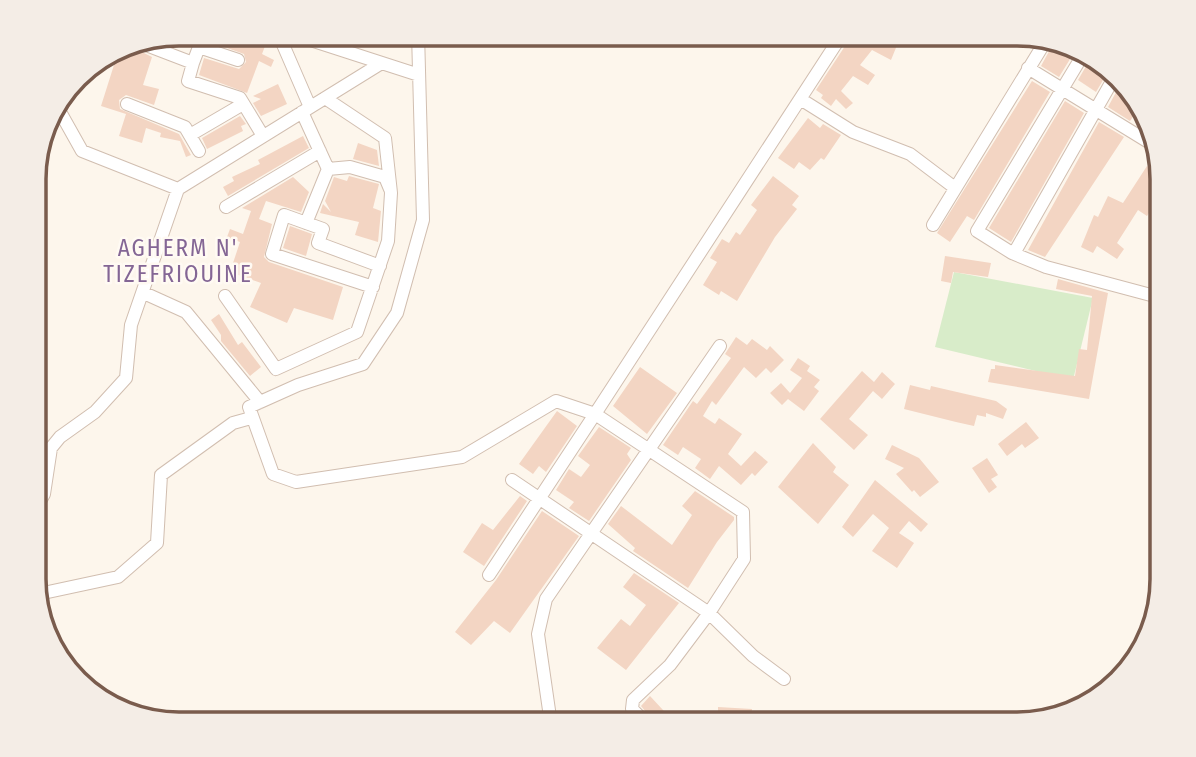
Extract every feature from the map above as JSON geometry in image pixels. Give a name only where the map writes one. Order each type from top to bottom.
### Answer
[{"type":"street","points":[[283,46],[328,169],[306,223]]},
{"type":"street","points":[[327,46],[419,75]]},
{"type":"street","points":[[418,46],[423,220],[397,313],[363,364],[298,385],[249,407],[251,418],[273,474],[296,482],[462,457],[556,401],[595,414],[743,512],[744,559],[709,613],[670,665],[633,700],[634,711]]},
{"type":"street","points":[[489,575],[835,46]]},
{"type":"street","points":[[239,60],[199,47],[188,81],[240,98],[263,136]]},
{"type":"street","points":[[154,48],[193,63]]},
{"type":"street","points":[[933,225],[1041,48]]},
{"type":"street","points":[[1079,61],[977,231],[1012,253],[1046,267],[1150,295]]},
{"type":"street","points":[[46,481],[51,448],[60,437],[95,412],[126,379],[131,326],[178,189],[380,64]]},
{"type":"street","points":[[1028,68],[1144,140]]},
{"type":"street","points":[[1012,253],[1110,84]]},
{"type":"street","points":[[225,296],[276,369],[357,332],[388,240],[391,193],[385,138],[325,98]]},
{"type":"street","points":[[802,100],[853,132],[910,155],[955,188]]},
{"type":"street","points":[[127,104],[185,127],[199,151]]},
{"type":"street","points":[[190,135],[243,104]]},
{"type":"street","points":[[62,115],[82,151],[178,189]]},
{"type":"street","points":[[226,206],[320,152]]},
{"type":"street","points":[[328,169],[350,167],[385,177],[391,193]]},
{"type":"street","points":[[373,288],[272,254],[284,215],[323,229],[318,243],[380,265]]},
{"type":"street","points":[[144,293],[186,312],[260,402]]},
{"type":"street","points":[[549,712],[538,634],[546,599],[720,346]]},
{"type":"street","points":[[47,592],[118,577],[157,543],[162,475],[233,423],[251,418]]},
{"type":"street","points":[[512,480],[709,613],[753,656],[784,679]]},
{"type":"green space","points":[[954,272],[1093,298],[1073,380],[935,347]]},
{"type":"building","points":[[222,46],[265,46],[262,54],[274,60],[271,67],[259,61],[247,93],[199,75],[204,58],[239,69],[246,62],[244,54]]},
{"type":"building","points":[[845,46],[897,46],[891,60],[872,50],[860,65],[875,75],[868,85],[853,76],[841,91],[853,103],[846,109],[836,99],[831,106],[816,90]]},
{"type":"building","points":[[1050,50],[1071,57],[1059,77],[1041,66]]},
{"type":"building","points":[[141,51],[152,57],[143,85],[159,89],[154,105],[126,95],[119,100],[120,109],[179,134],[191,155],[186,157],[180,141],[160,137],[161,133],[146,128],[142,143],[119,136],[126,114],[101,106],[115,62]]},
{"type":"building","points":[[1087,65],[1104,78],[1096,92],[1078,80]]},
{"type":"building","points":[[1032,81],[1050,92],[974,220],[967,216],[950,242],[937,233]]},
{"type":"building","points":[[278,84],[287,104],[261,116],[253,103],[261,99],[253,96]]},
{"type":"building","points":[[1117,91],[1134,115],[1130,121],[1108,107]]},
{"type":"building","points":[[1065,101],[1084,113],[1011,242],[989,228]]},
{"type":"building","points":[[240,116],[246,124],[241,126],[243,131],[207,149],[202,138]]},
{"type":"building","points":[[808,118],[820,128],[823,124],[841,135],[824,160],[821,158],[810,170],[799,162],[794,169],[778,158]]},
{"type":"building","points":[[1099,122],[1124,137],[1045,257],[1028,250]]},
{"type":"building","points":[[303,136],[309,148],[228,196],[223,187],[234,181],[232,177],[260,164],[258,160]]},
{"type":"building","points":[[358,143],[377,150],[379,166],[353,159]]},
{"type":"building","points":[[1147,166],[1150,168],[1150,211],[1147,216],[1138,210],[1117,243],[1124,249],[1117,259],[1097,246],[1093,253],[1081,247],[1094,215],[1098,217],[1108,196],[1123,203]]},
{"type":"building","points":[[349,176],[379,184],[373,208],[381,211],[378,242],[355,235],[359,222],[320,213],[323,204],[331,212],[325,201],[334,177],[347,181]]},
{"type":"building","points":[[773,176],[799,196],[792,205],[797,209],[775,237],[737,301],[721,291],[719,295],[703,285],[717,262],[710,258],[722,239],[729,243],[736,232],[740,235],[757,210],[751,205]]},
{"type":"building","points":[[293,177],[309,192],[301,212],[266,201],[259,219],[272,224],[264,257],[269,262],[343,287],[333,320],[294,308],[287,323],[250,307],[261,283],[230,272],[240,242],[227,237],[230,229],[243,234],[251,211],[242,208]]},
{"type":"building","points":[[290,226],[312,234],[306,256],[283,248]]},
{"type":"building","points":[[945,256],[991,263],[988,277],[953,272],[951,283],[941,281]]},
{"type":"building","points":[[1058,279],[1108,293],[1089,399],[988,382],[991,369],[995,369],[995,365],[1075,376],[1079,349],[1087,350],[1092,296],[1056,289]]},
{"type":"building","points":[[219,314],[238,345],[242,342],[261,367],[250,376],[221,341],[221,335],[211,320]]},
{"type":"building","points":[[736,337],[747,345],[752,339],[767,350],[770,346],[784,360],[771,373],[766,368],[756,378],[744,367],[716,405],[712,401],[703,416],[715,424],[719,418],[742,434],[728,454],[741,466],[755,451],[768,462],[755,476],[752,473],[741,485],[719,466],[710,479],[695,468],[701,459],[683,447],[678,455],[663,445],[693,401],[697,404],[731,358],[725,354]]},
{"type":"building","points":[[798,358],[810,366],[807,371],[820,380],[814,387],[819,391],[804,411],[788,399],[782,405],[770,393],[781,383],[790,393],[802,378],[790,370]]},
{"type":"building","points":[[640,367],[677,393],[647,434],[613,406]]},
{"type":"building","points":[[862,371],[874,382],[882,372],[895,384],[882,399],[873,391],[849,419],[868,435],[854,450],[820,419]]},
{"type":"building","points":[[910,385],[930,390],[931,386],[996,401],[1007,409],[1003,419],[986,413],[986,417],[977,415],[974,426],[956,422],[904,409]]},
{"type":"building","points":[[557,411],[577,426],[546,472],[539,466],[533,474],[519,464]]},
{"type":"building","points":[[1026,422],[1039,438],[1025,448],[1022,444],[1007,456],[998,444]]},
{"type":"building","points":[[599,427],[631,448],[627,454],[631,460],[589,521],[569,508],[574,502],[556,490],[569,469],[581,477],[590,465],[578,456]]},
{"type":"building","points":[[813,443],[836,467],[833,472],[849,485],[818,524],[778,487]]},
{"type":"building","points":[[892,445],[919,458],[939,482],[920,497],[914,490],[912,492],[896,474],[904,468],[885,459]]},
{"type":"building","points":[[987,458],[998,475],[991,479],[997,487],[989,493],[972,468]]},
{"type":"building","points":[[875,480],[928,524],[921,532],[909,521],[899,533],[914,543],[897,568],[872,551],[889,528],[873,514],[853,537],[842,527]]},
{"type":"building","points":[[695,491],[734,517],[734,520],[688,588],[633,551],[635,548],[608,524],[621,506],[672,545],[692,515],[682,506]]},
{"type":"building","points":[[520,496],[527,501],[484,566],[463,552],[482,523],[493,530]]},
{"type":"building","points":[[542,511],[579,536],[510,633],[494,621],[471,645],[455,632],[496,580]]},
{"type":"building","points":[[634,573],[679,603],[626,670],[597,648],[621,619],[630,626],[646,605],[623,587]]},
{"type":"building","points":[[650,696],[664,711],[646,711],[641,706]]},
{"type":"building","points":[[718,707],[752,709],[752,711],[706,711],[718,711]]},
{"type":"district","name":"AGHERM N' TIZEFRIOUINE","points":[[178,261]]}]
